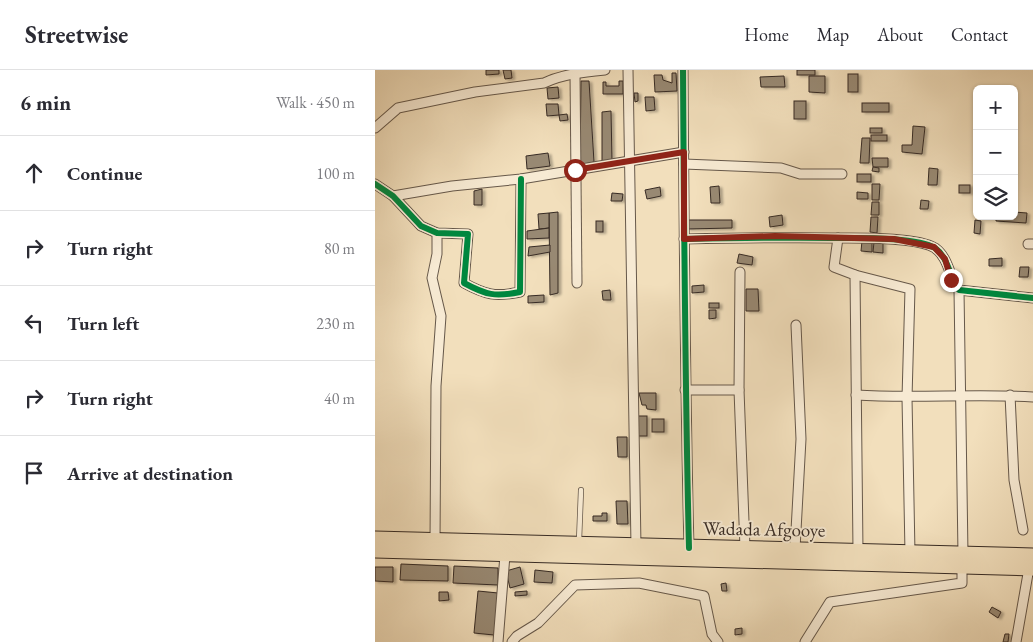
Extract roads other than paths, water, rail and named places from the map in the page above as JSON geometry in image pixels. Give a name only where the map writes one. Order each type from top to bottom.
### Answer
[{"type":"highway","name":"Wadada Afgooye","points":[[375,539],[435,542],[858,551],[910,553],[963,560]]},
{"type":"highway","name":"Wadada Afgooye","points":[[375,550],[505,555],[963,560],[1032,564]]},
{"type":"street","points":[[375,128],[398,108],[475,92],[544,83],[554,78],[605,70]]},
{"type":"street","points":[[628,70],[630,291],[636,546]]},
{"type":"street","points":[[683,70],[684,239],[687,296],[685,390],[689,548]]},
{"type":"street","points":[[575,74],[577,284]]},
{"type":"street","points":[[393,196],[452,186],[521,179],[684,152]]},
{"type":"street","points":[[684,164],[781,168],[800,174],[842,174]]},
{"type":"street","points":[[375,184],[393,196],[421,226],[437,234],[468,234],[464,283],[484,294],[504,296],[520,292],[521,179]]},
{"type":"street","points":[[435,542],[436,386],[441,316],[432,278],[437,254],[437,234]]},
{"type":"street","points":[[684,239],[775,236],[894,239],[934,247],[945,259],[951,280],[959,290],[962,582],[830,602],[805,642]]},
{"type":"street","points":[[838,238],[834,267],[855,275],[910,289],[907,398],[910,553]]},
{"type":"street","points":[[740,272],[739,390],[745,548]]},
{"type":"street","points":[[855,275],[858,551]]},
{"type":"street","points":[[959,290],[1033,298]]},
{"type":"street","points":[[795,549],[801,439],[796,325]]},
{"type":"street","points":[[685,390],[739,390]]},
{"type":"street","points":[[857,396],[907,398],[1010,395],[1033,397]]},
{"type":"street","points":[[1010,395],[1014,480],[1023,530]]},
{"type":"street","points":[[498,642],[505,555]]},
{"type":"street","points":[[1016,642],[1032,564]]},
{"type":"street","points":[[512,642],[517,636],[538,623],[575,585],[639,584],[704,596],[712,634],[718,642]]},
{"type":"lane","points":[[579,545],[581,490]]}]
